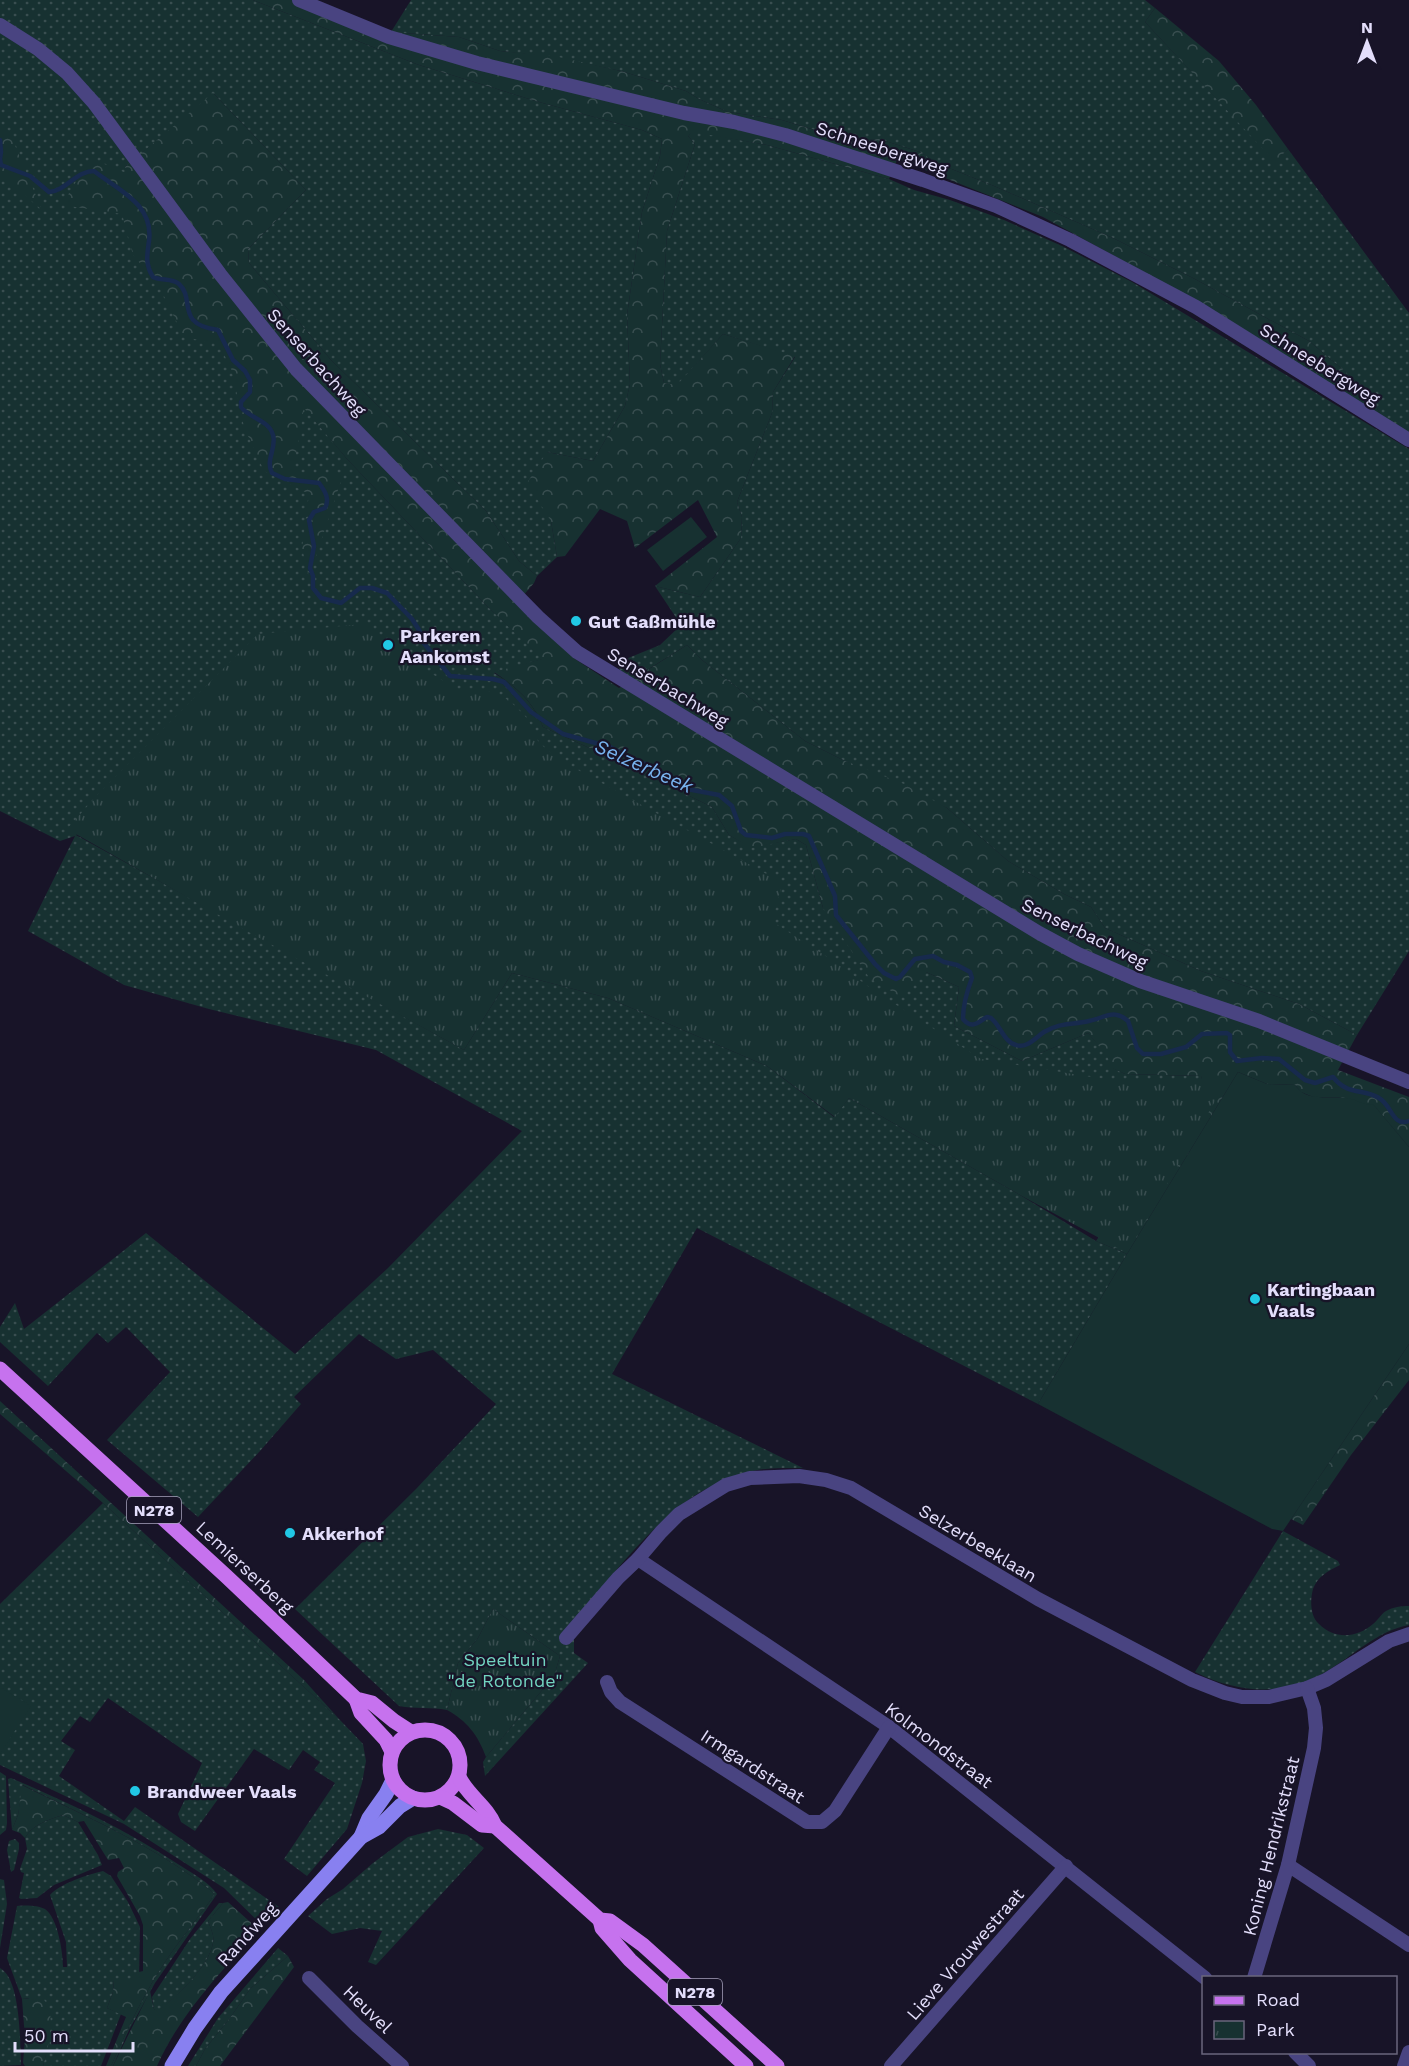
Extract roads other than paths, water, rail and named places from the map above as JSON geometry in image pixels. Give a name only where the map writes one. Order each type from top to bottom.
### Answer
[{"type":"main road","name":"Lemierserberg","points":[[0,1369],[356,1699],[361,1713],[386,1740],[392,1752]]},
{"type":"main road","name":"Lemierserberg","points":[[356,1699],[372,1703],[411,1732]]},
{"type":"main road","points":[[432,1730],[450,1739],[456,1747],[461,1767],[459,1777],[451,1789],[440,1797],[431,1800],[413,1798],[402,1791],[393,1780],[390,1766],[392,1752],[400,1740],[411,1732],[432,1730]]},
{"type":"main road","name":"N278","points":[[459,1777],[466,1789],[491,1815],[495,1826],[600,1920],[602,1929],[630,1960],[746,2066]]},
{"type":"main road","name":"Randweg","points":[[361,1837],[369,1818],[393,1780]]},
{"type":"main road","name":"N278","points":[[440,1797],[453,1803],[482,1825],[495,1826]]},
{"type":"main road","name":"Randweg","points":[[172,2066],[195,2028],[221,1992],[361,1837],[379,1827],[400,1806],[413,1798]]},
{"type":"main road","name":"N278","points":[[600,1920],[610,1921],[643,1945],[777,2066]]},
{"type":"street","name":"Schneebergweg","points":[[299,0],[411,44],[489,66],[785,135],[996,206],[1070,240],[1196,307],[1409,440]]},
{"type":"street","name":"Senserbachweg","points":[[0,25],[38,49],[67,73],[94,103],[220,274],[296,369],[538,617],[577,652],[1038,933],[1078,954],[1140,981],[1259,1021],[1409,1082]]},
{"type":"street","name":"Selzerbeeklaan","points":[[566,1638],[618,1578],[679,1514],[726,1485],[750,1478],[773,1476],[799,1476],[826,1480],[851,1488],[1038,1599],[1192,1680],[1225,1693],[1242,1697],[1269,1697],[1307,1688],[1326,1680],[1389,1641],[1409,1634]]},
{"type":"street","name":"Kolmondstraat","points":[[638,1559],[889,1727],[1204,1976]]},
{"type":"street","name":"Irmgardstraat","points":[[607,1682],[611,1692],[620,1702],[807,1821],[822,1821],[835,1811],[889,1727]]},
{"type":"street","name":"Koning Hendrikstraat","points":[[1254,1976],[1288,1865],[1314,1748],[1316,1728],[1314,1708],[1307,1688]]},
{"type":"street","points":[[1288,1865],[1409,1945]]},
{"type":"street","name":"Lieve Vrouwestraat","points":[[891,2066],[1066,1866]]},
{"type":"street","name":"Heuvel","points":[[309,1978],[357,2026],[402,2066]]},
{"type":"street","points":[[1404,2066],[1409,2052]]},
{"type":"street","points":[[1297,2054],[1309,2066]]},
{"type":"waterway","name":"Selzerbeek","points":[[0,140],[0,159]]},
{"type":"waterway","name":"Selzerbeek","points":[[0,159],[1,165],[30,176],[49,192],[61,188],[82,174],[94,171],[132,199],[140,208],[149,228],[147,259],[153,277],[179,284],[184,290],[191,317],[204,327],[218,330],[233,360],[245,371],[250,380],[250,392],[241,402],[241,407],[271,430],[274,440],[270,463],[272,473],[285,479],[319,483],[325,492],[327,498],[325,508],[314,512],[309,520],[314,546],[310,568],[313,588],[321,598],[341,603],[360,588],[372,588],[387,593],[412,619],[423,642],[450,676],[504,682],[531,712],[563,734],[610,747],[638,762],[649,765],[687,789],[719,795],[732,806],[741,831],[746,835],[772,838],[785,834],[809,836],[835,896],[836,915],[884,973],[896,979],[915,959],[933,956],[970,972],[972,978],[963,1019],[969,1024],[975,1024],[987,1017],[991,1018],[1008,1040],[1020,1046],[1028,1044],[1044,1032],[1056,1027],[1113,1014],[1128,1021],[1137,1048],[1143,1054],[1161,1054],[1186,1047],[1202,1034],[1227,1033],[1230,1035],[1230,1052],[1237,1061],[1262,1058],[1279,1059],[1305,1080],[1315,1083],[1333,1077],[1344,1087],[1379,1098],[1399,1121],[1409,1121]]},
{"type":"place","name":"Gut Gaßmühle","points":[[576,621]]},
{"type":"place","name":"Parkeren Aankomst","points":[[388,645]]},
{"type":"place","name":"Kartingbaan Vaals","points":[[1255,1299]]},
{"type":"place","name":"Akkerhof","points":[[290,1533]]},
{"type":"place","name":"Brandweer Vaals","points":[[135,1791]]},
{"type":"park label","name":"Speeltuin \"de Rotonde\"","points":[[505,1669]]}]
